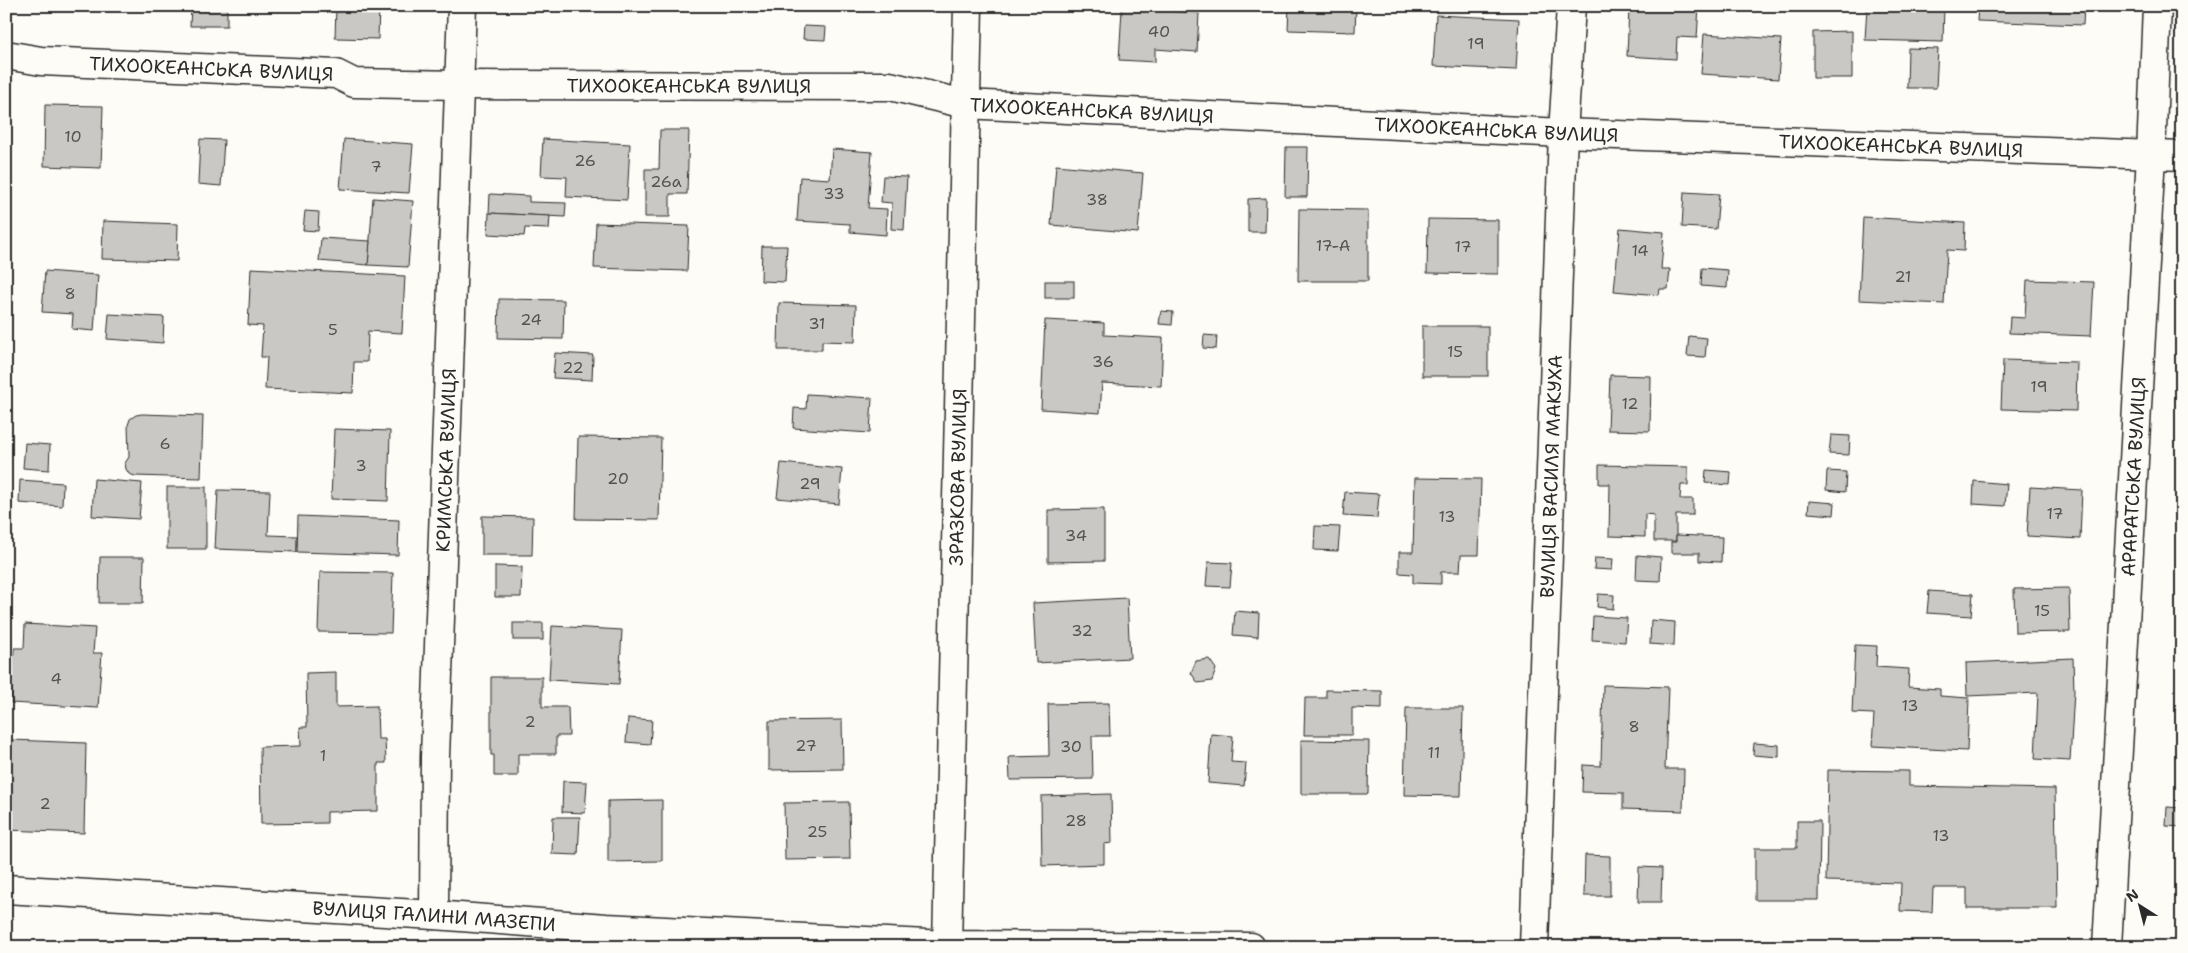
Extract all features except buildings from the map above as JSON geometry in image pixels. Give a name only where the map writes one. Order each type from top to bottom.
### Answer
[{"type":"street","name":"КРИМСЬКА ВУЛИЦЯ","points":[[434,915],[435,757],[462,6]]},
{"type":"street","name":"ЗРАЗКОВА ВУЛИЦЯ","points":[[947,946],[968,6]]},
{"type":"street","name":"ВУЛИЦЯ ВАСИЛЯ МАКУХА","points":[[1534,947],[1563,133],[1570,6]]},
{"type":"street","name":"АРАРАТСЬКА ВУЛИЦЯ","points":[[2107,947],[2152,155],[2157,6]]},
{"type":"street","name":"ТИХООКЕАНСЬКА ВУЛИЦЯ","points":[[6,55],[41,61],[336,74],[354,83],[459,86],[890,86],[965,104],[1563,133],[2182,156]]},
{"type":"street","name":"ВУЛИЦЯ ГАЛИНИ МАЗЕПИ","points":[[6,889],[434,915],[606,937],[947,946],[1251,947]]}]
